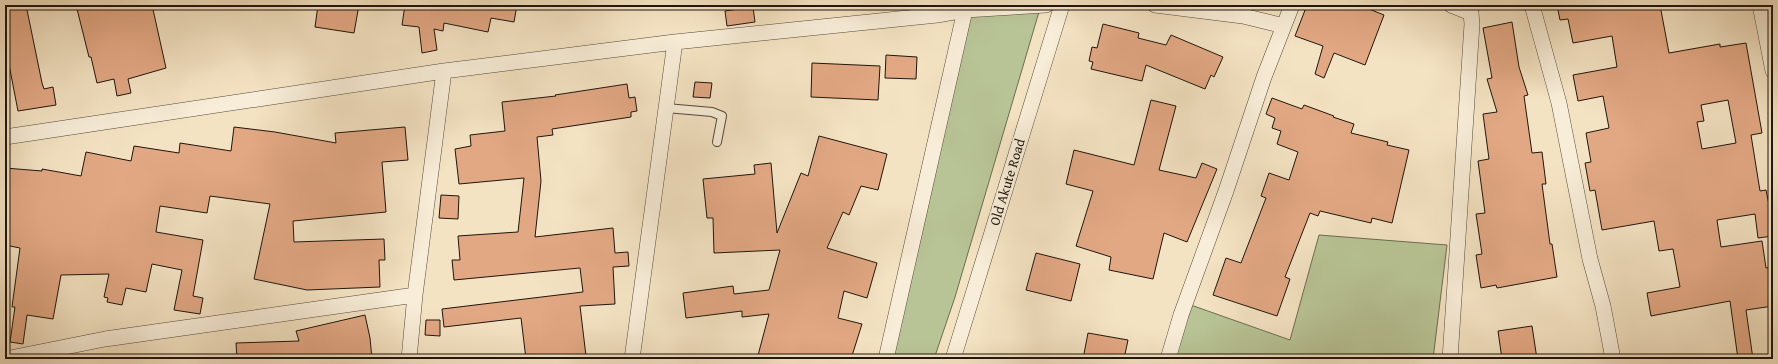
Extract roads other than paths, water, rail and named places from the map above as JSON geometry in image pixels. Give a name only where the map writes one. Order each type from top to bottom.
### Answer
[{"type":"street","points":[[5,137],[444,71],[938,10],[965,10],[1046,5]]},
{"type":"street","name":"Old Akute Road","points":[[952,359],[1062,5]]},
{"type":"street","points":[[1155,5],[1243,16],[1284,26]]},
{"type":"street","points":[[1168,359],[1181,315],[1226,191],[1264,77],[1292,5]]},
{"type":"street","points":[[1450,5],[1471,13],[1472,24],[1450,359]]},
{"type":"street","points":[[1532,5],[1559,104],[1590,259],[1603,306],[1612,359]]},
{"type":"street","points":[[1760,5],[1773,71]]},
{"type":"street","points":[[886,359],[965,10]]},
{"type":"street","points":[[632,359],[675,42]]},
{"type":"street","points":[[410,359],[415,295],[444,71]]},
{"type":"street","points":[[5,359],[105,339],[415,295]]},
{"type":"lane","points":[[666,108],[712,112],[722,116],[717,142]]}]
